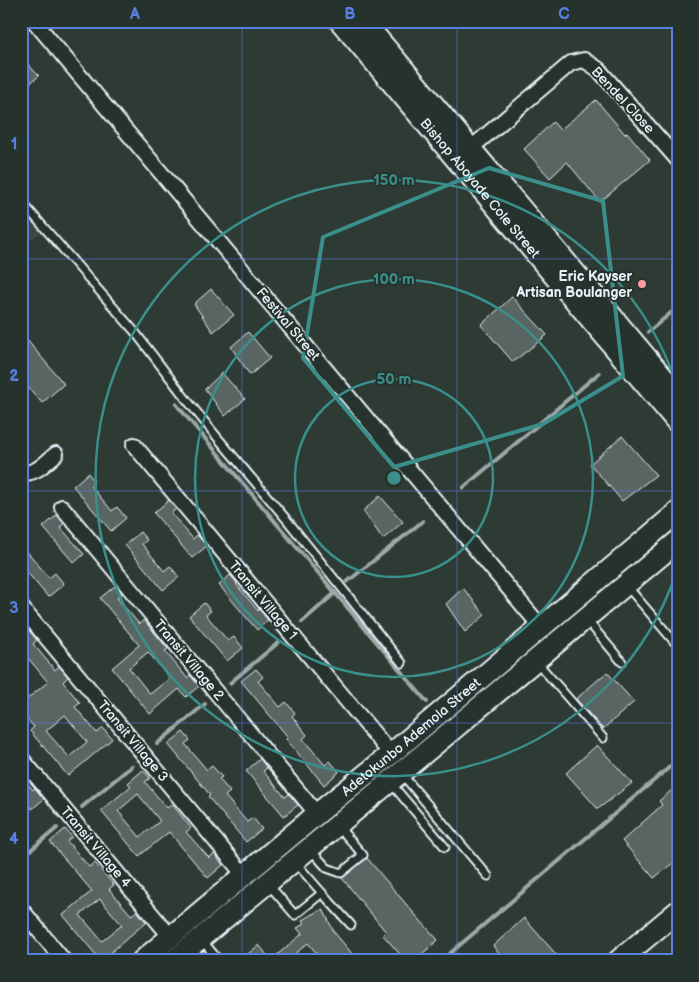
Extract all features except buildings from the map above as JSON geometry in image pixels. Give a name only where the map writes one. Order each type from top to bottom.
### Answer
[{"type":"main road","name":"Bishop Aboyade Cole Street","points":[[354,24],[470,149],[678,395]]},
{"type":"main road","name":"Bishop Aboyade Cole Street","points":[[354,24],[678,423]]},
{"type":"main road","name":"Adetokunbo Ademola Street","points":[[142,961],[678,512]]},
{"type":"main road","name":"Adetokunbo Ademola Street","points":[[173,961],[677,542]]},
{"type":"main road","points":[[618,961],[678,911]]},
{"type":"street","name":"Festival Street","points":[[34,21],[541,628]]},
{"type":"street","name":"Bendel Close","points":[[470,149],[570,63],[584,60],[598,69],[678,160]]},
{"type":"street","name":"Transit Village 1","points":[[134,445],[391,754]]},
{"type":"street","points":[[21,472],[32,473],[56,454]]},
{"type":"street","name":"Transit Village 2","points":[[62,506],[317,814]]},
{"type":"street","name":"Transit Village 3","points":[[21,607],[244,875]]},
{"type":"street","name":"Transit Village 4","points":[[21,758],[170,936]]},
{"type":"street","points":[[21,910],[64,961]]},
{"type":"lane","points":[[21,201],[135,332],[186,399],[288,520],[402,663]]},
{"type":"lane","points":[[626,585],[678,646]]},
{"type":"lane","points":[[585,619],[622,662]]},
{"type":"lane","points":[[536,660],[603,738]]},
{"type":"lane","points":[[395,778],[445,847]]},
{"type":"lane","points":[[395,778],[488,876]]},
{"type":"lane","points":[[302,854],[326,868],[341,873],[363,855],[338,825]]},
{"type":"lane","points":[[302,854],[322,893],[351,925]]},
{"type":"lane","points":[[268,882],[295,915],[322,893]]},
{"type":"lane","points":[[200,938],[218,961]]},
{"type":"highlighted area","points":[[489,168],[603,201],[623,376],[543,424],[394,467],[303,358],[323,237]]},
{"type":"shaded area","points":[[21,203],[44,230],[21,247]]},
{"type":"waterway","points":[[648,332],[678,307]]},
{"type":"waterway","points":[[463,488],[599,373]]},
{"type":"waterway","points":[[176,404],[427,702]]},
{"type":"waterway","points":[[347,582],[423,521]]},
{"type":"waterway","points":[[302,622],[335,593]]},
{"type":"waterway","points":[[230,683],[279,642]]},
{"type":"waterway","points":[[157,744],[205,704]]},
{"type":"waterway","points":[[441,961],[678,760]]},
{"type":"waterway","points":[[82,807],[132,766]]},
{"type":"waterway","points":[[21,858],[57,828]]},
{"type":"place","name":"Eric Kayser Artisan Boulanger","points":[[642,284]]}]
